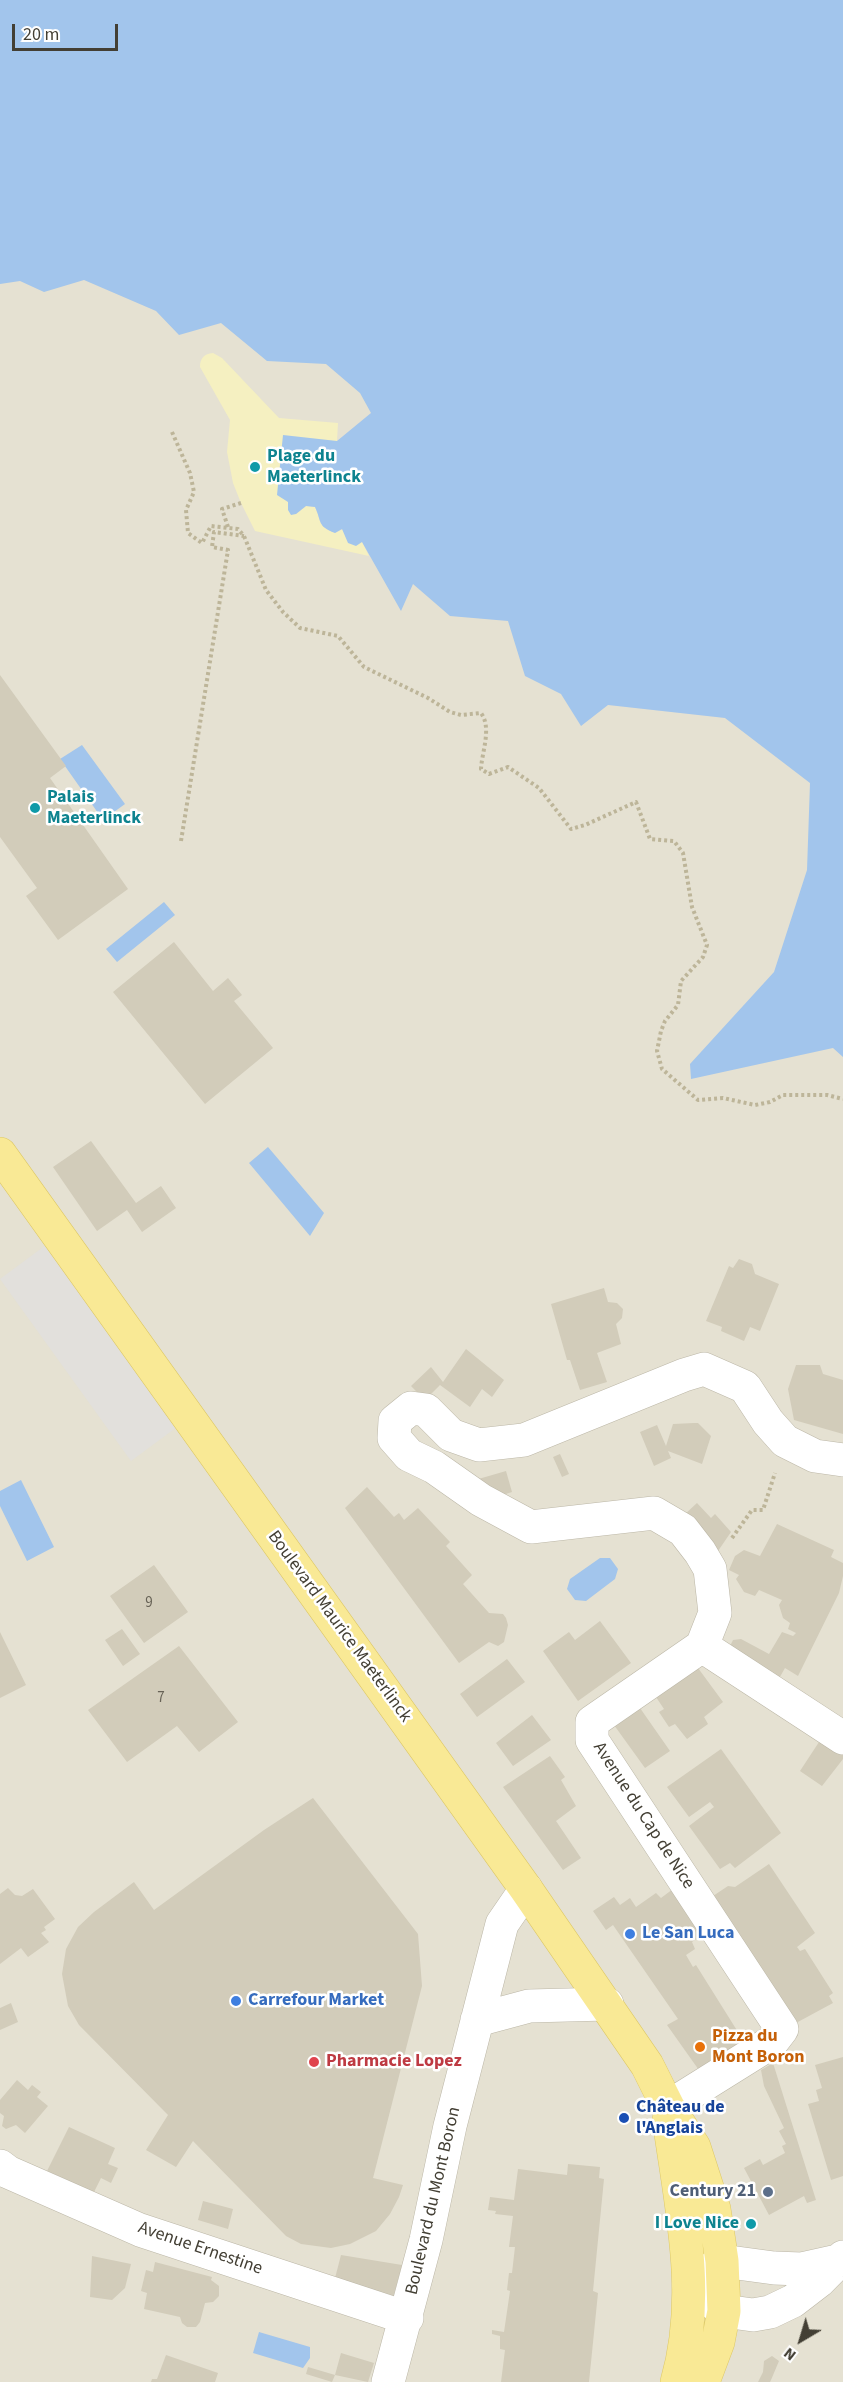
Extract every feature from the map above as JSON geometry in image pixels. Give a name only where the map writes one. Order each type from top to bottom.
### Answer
[{"type":"main road","name":"Boulevard Maurice Maeterlinck","points":[[0,1154],[526,1889],[647,2065],[668,2107]]},
{"type":"main road","points":[[668,2107],[694,2148],[714,2209],[722,2261],[724,2311],[718,2342],[703,2382]]},
{"type":"main road","points":[[668,2107],[684,2217],[689,2284],[683,2363],[677,2382]]},
{"type":"street","points":[[843,1460],[815,1456],[785,1441],[768,1422],[745,1387],[704,1369],[524,1440],[479,1445],[451,1436],[426,1410],[411,1408],[395,1420],[394,1438],[409,1455],[435,1467],[481,1500],[531,1527],[654,1513],[684,1530],[710,1569],[714,1613],[702,1646],[843,1738]]},
{"type":"street","name":"Avenue du Cap de Nice","points":[[668,2107],[772,2042],[782,2029],[592,1740],[592,1722],[702,1646]]},
{"type":"street","name":"Boulevard du Mont Boron","points":[[388,2382],[407,2318],[450,2126],[502,1924],[526,1889]]},
{"type":"street","points":[[477,2020],[529,2006],[606,2004]]},
{"type":"street","name":"Avenue Ernestine","points":[[0,2166],[8,2172],[140,2230],[407,2318]]},
{"type":"street","points":[[840,2259],[819,2281],[793,2301],[770,2312],[753,2315],[724,2311],[689,2284],[722,2261],[801,2269],[840,2259]]},
{"type":"path","points":[[172,432],[190,473],[194,492],[186,510],[188,533],[202,543],[211,526],[238,530],[244,536],[266,590],[283,612],[300,628],[338,636],[364,667],[428,698],[450,712],[461,715],[481,713],[486,719],[487,729],[481,769],[489,774],[508,767],[539,788],[571,829],[636,802],[650,839],[674,841],[683,853],[692,907],[707,945],[703,957],[681,981],[678,1005],[661,1030],[657,1051],[662,1069],[698,1100],[723,1098],[755,1105],[770,1102],[783,1095],[827,1095],[843,1099]]},
{"type":"path","points":[[228,527],[222,509],[241,503]]},
{"type":"path","points":[[181,841],[228,550],[212,547],[214,531],[244,536]]},
{"type":"path","points":[[710,1569],[752,1510],[763,1510],[785,1441]]},
{"type":"shaded area","points":[[0,0],[843,59],[843,2382],[0,2382]]},
{"type":"shaded area","points":[[46,1245],[177,1427],[131,1461],[0,1279]]},
{"type":"sand","name":"Plage du Maeterlinck","points":[[213,353],[222,358],[279,418],[338,423],[337,441],[289,502],[296,514],[306,506],[315,507],[325,528],[335,533],[343,529],[362,542],[369,556],[255,531],[233,483],[227,452],[230,420],[200,367],[203,357]]},
{"type":"water","points":[[0,0],[843,0],[843,1057],[833,1048],[691,1079],[690,1064],[774,972],[807,870],[810,783],[725,718],[608,705],[581,726],[561,694],[525,676],[508,621],[450,616],[413,584],[401,611],[362,542],[356,546],[348,543],[342,529],[335,533],[325,528],[315,507],[306,506],[291,515],[288,502],[277,495],[283,435],[337,441],[371,413],[360,393],[326,364],[267,361],[221,323],[179,335],[156,311],[84,280],[44,292],[20,281],[0,284]]},
{"type":"water","points":[[82,745],[125,804],[103,820],[60,759]]},
{"type":"water","points":[[164,902],[175,915],[117,962],[106,949]]},
{"type":"water","points":[[268,1147],[324,1213],[310,1236],[249,1163]]},
{"type":"water","points":[[21,1480],[54,1547],[27,1561],[0,1506],[0,1491]]},
{"type":"water","points":[[600,1558],[610,1558],[618,1569],[615,1579],[586,1601],[575,1600],[567,1589],[570,1579]]},
{"type":"water","points":[[259,2332],[310,2347],[310,2358],[303,2368],[253,2353]]},
{"type":"building","name":"Palais Maeterlinck","points":[[0,675],[66,766],[50,778],[128,889],[58,940],[26,896],[37,888],[0,837]]},
{"type":"building","points":[[174,942],[213,991],[228,978],[242,995],[234,1001],[273,1048],[205,1104],[113,992]]},
{"type":"building","points":[[91,1141],[136,1203],[161,1186],[176,1208],[142,1232],[127,1210],[97,1231],[53,1167]]},
{"type":"building","points":[[739,1259],[752,1264],[755,1274],[779,1284],[760,1331],[750,1327],[744,1341],[721,1331],[722,1327],[706,1321],[729,1266],[733,1268]]},
{"type":"building","points":[[604,1288],[608,1302],[617,1303],[623,1309],[622,1318],[616,1324],[621,1344],[597,1353],[607,1382],[580,1390],[570,1360],[567,1360],[551,1304]]},
{"type":"building","points":[[466,1349],[504,1380],[492,1397],[482,1389],[470,1407],[440,1385],[425,1400],[411,1386],[431,1367],[443,1382]]},
{"type":"building","points":[[796,1365],[820,1365],[823,1374],[843,1380],[843,1434],[794,1420],[788,1389]]},
{"type":"building","points":[[698,1423],[711,1436],[702,1464],[668,1451],[671,1458],[654,1466],[640,1432],[657,1425],[666,1446],[673,1424]]},
{"type":"building","points":[[560,1454],[569,1474],[562,1477],[553,1457]]},
{"type":"building","points":[[506,1471],[512,1492],[487,1500],[475,1480]]},
{"type":"building","points":[[367,1487],[394,1517],[399,1513],[404,1520],[418,1508],[450,1542],[446,1546],[472,1575],[463,1584],[489,1613],[503,1614],[506,1618],[508,1625],[504,1642],[498,1646],[489,1642],[459,1663],[345,1508]]},
{"type":"building","points":[[697,1503],[711,1518],[715,1514],[731,1532],[718,1551],[684,1515]]},
{"type":"building","points":[[777,1524],[834,1550],[831,1557],[843,1563],[843,1576],[839,1593],[798,1676],[785,1668],[777,1682],[728,1650],[733,1640],[741,1639],[769,1654],[782,1632],[793,1636],[796,1633],[788,1629],[790,1623],[783,1618],[779,1605],[782,1600],[759,1590],[755,1596],[744,1592],[736,1579],[739,1575],[729,1570],[735,1556],[744,1550],[760,1556]]},
{"type":"building","points":[[154,1565],[188,1612],[144,1643],[110,1596]]},
{"type":"building","points":[[600,1621],[631,1663],[578,1701],[543,1651],[569,1632],[575,1640]]},
{"type":"building","points":[[122,1629],[140,1654],[123,1666],[105,1640]]},
{"type":"building","points":[[0,1632],[26,1685],[0,1698]]},
{"type":"building","points":[[179,1646],[238,1722],[199,1752],[177,1726],[127,1762],[88,1710]]},
{"type":"building","points":[[507,1659],[525,1682],[477,1717],[460,1694]]},
{"type":"building","points":[[698,1668],[723,1702],[704,1717],[708,1724],[687,1739],[675,1724],[669,1727],[659,1712],[664,1709],[656,1697]]},
{"type":"building","points":[[640,1708],[670,1751],[645,1768],[614,1725]]},
{"type":"building","points":[[532,1715],[551,1740],[513,1766],[496,1743]]},
{"type":"building","points":[[821,1739],[843,1753],[843,1759],[822,1786],[800,1771]]},
{"type":"building","points":[[721,1749],[781,1833],[735,1868],[730,1863],[720,1869],[689,1826],[714,1807],[710,1802],[689,1817],[667,1787]]},
{"type":"building","points":[[550,1756],[565,1777],[561,1780],[576,1806],[556,1821],[581,1858],[563,1870],[503,1787]]},
{"type":"building","points":[[313,1798],[418,1934],[422,1986],[373,2178],[403,2185],[399,2197],[390,2214],[376,2231],[350,2244],[331,2248],[301,2244],[286,2236],[193,2141],[176,2167],[146,2150],[168,2115],[79,2025],[68,2006],[62,1974],[66,1949],[78,1927],[134,1882],[154,1910],[264,1830]]},
{"type":"building","points":[[769,1864],[815,1933],[797,1947],[800,1951],[805,1949],[833,1993],[829,1996],[833,2003],[796,2023],[713,1896],[728,1886],[735,1887]]},
{"type":"building","points":[[8,1888],[15,1895],[22,1896],[33,1889],[55,1919],[44,1927],[46,1930],[41,1933],[49,1942],[28,1957],[21,1948],[0,1964],[0,1894]]},
{"type":"building","points":[[673,1889],[704,1933],[692,1942],[695,1949],[686,1955],[693,1967],[696,1965],[748,2048],[701,2073],[667,2025],[678,2019],[613,1925],[606,1930],[593,1911],[614,1897],[620,1905],[630,1898],[636,1907],[656,1893],[661,1898]]},
{"type":"building","points":[[11,2003],[18,2022],[0,2030],[0,2008]]},
{"type":"building","points":[[843,2057],[843,2176],[831,2180],[808,2104],[819,2101],[816,2090],[822,2088],[815,2065]]},
{"type":"building","points":[[773,2063],[816,2200],[807,2203],[804,2196],[769,2215],[744,2168],[760,2159],[763,2165],[785,2153],[782,2146],[786,2144],[779,2131],[784,2128],[764,2086],[761,2070]]},
{"type":"building","points":[[17,2080],[28,2090],[32,2085],[41,2092],[37,2097],[48,2106],[25,2133],[16,2125],[6,2129],[2,2126],[4,2116],[0,2113],[0,2100]]},
{"type":"building","points":[[69,2127],[115,2148],[108,2164],[118,2168],[111,2183],[101,2178],[94,2192],[47,2171]]},
{"type":"building","points":[[568,2164],[600,2167],[599,2178],[604,2179],[593,2291],[598,2293],[589,2382],[501,2382],[505,2350],[500,2349],[500,2336],[492,2334],[492,2330],[504,2332],[510,2291],[507,2290],[509,2273],[512,2273],[515,2247],[509,2247],[513,2216],[495,2214],[496,2211],[488,2210],[490,2197],[514,2200],[518,2169],[567,2175]]},
{"type":"building","points":[[203,2201],[233,2209],[228,2229],[198,2220]]},
{"type":"building","points":[[341,2255],[402,2265],[392,2301],[333,2286]]},
{"type":"building","points":[[92,2256],[131,2264],[125,2288],[112,2300],[90,2297]]},
{"type":"building","points":[[155,2262],[212,2277],[211,2280],[219,2286],[219,2296],[213,2302],[205,2303],[200,2322],[196,2327],[187,2327],[182,2323],[180,2317],[144,2309],[147,2293],[141,2291],[146,2270],[153,2272]]},
{"type":"building","points":[[341,2353],[374,2363],[368,2382],[335,2375]]},
{"type":"building","points":[[166,2355],[218,2373],[215,2382],[151,2382],[152,2379],[157,2379]]},
{"type":"building","points":[[772,2356],[779,2361],[770,2382],[758,2382],[763,2372],[764,2361]]},
{"type":"building","points":[[308,2367],[335,2375],[332,2382],[306,2374]]},
{"type":"place","name":"Plage du Maeterlinck","points":[[255,467]]},
{"type":"place","name":"Palais Maeterlinck","points":[[35,808]]},
{"type":"place","name":"Le San Luca","points":[[630,1934]]},
{"type":"place","name":"Carrefour Market","points":[[236,2001]]},
{"type":"place","name":"Pizza du Mont Boron","points":[[700,2047]]},
{"type":"place","name":"Pharmacie Lopez","points":[[314,2062]]},
{"type":"place","name":"Château de l'Anglais","points":[[624,2118]]},
{"type":"place","name":"Century 21","points":[[768,2192]]},
{"type":"place","name":"I Love Nice","points":[[751,2224]]}]
